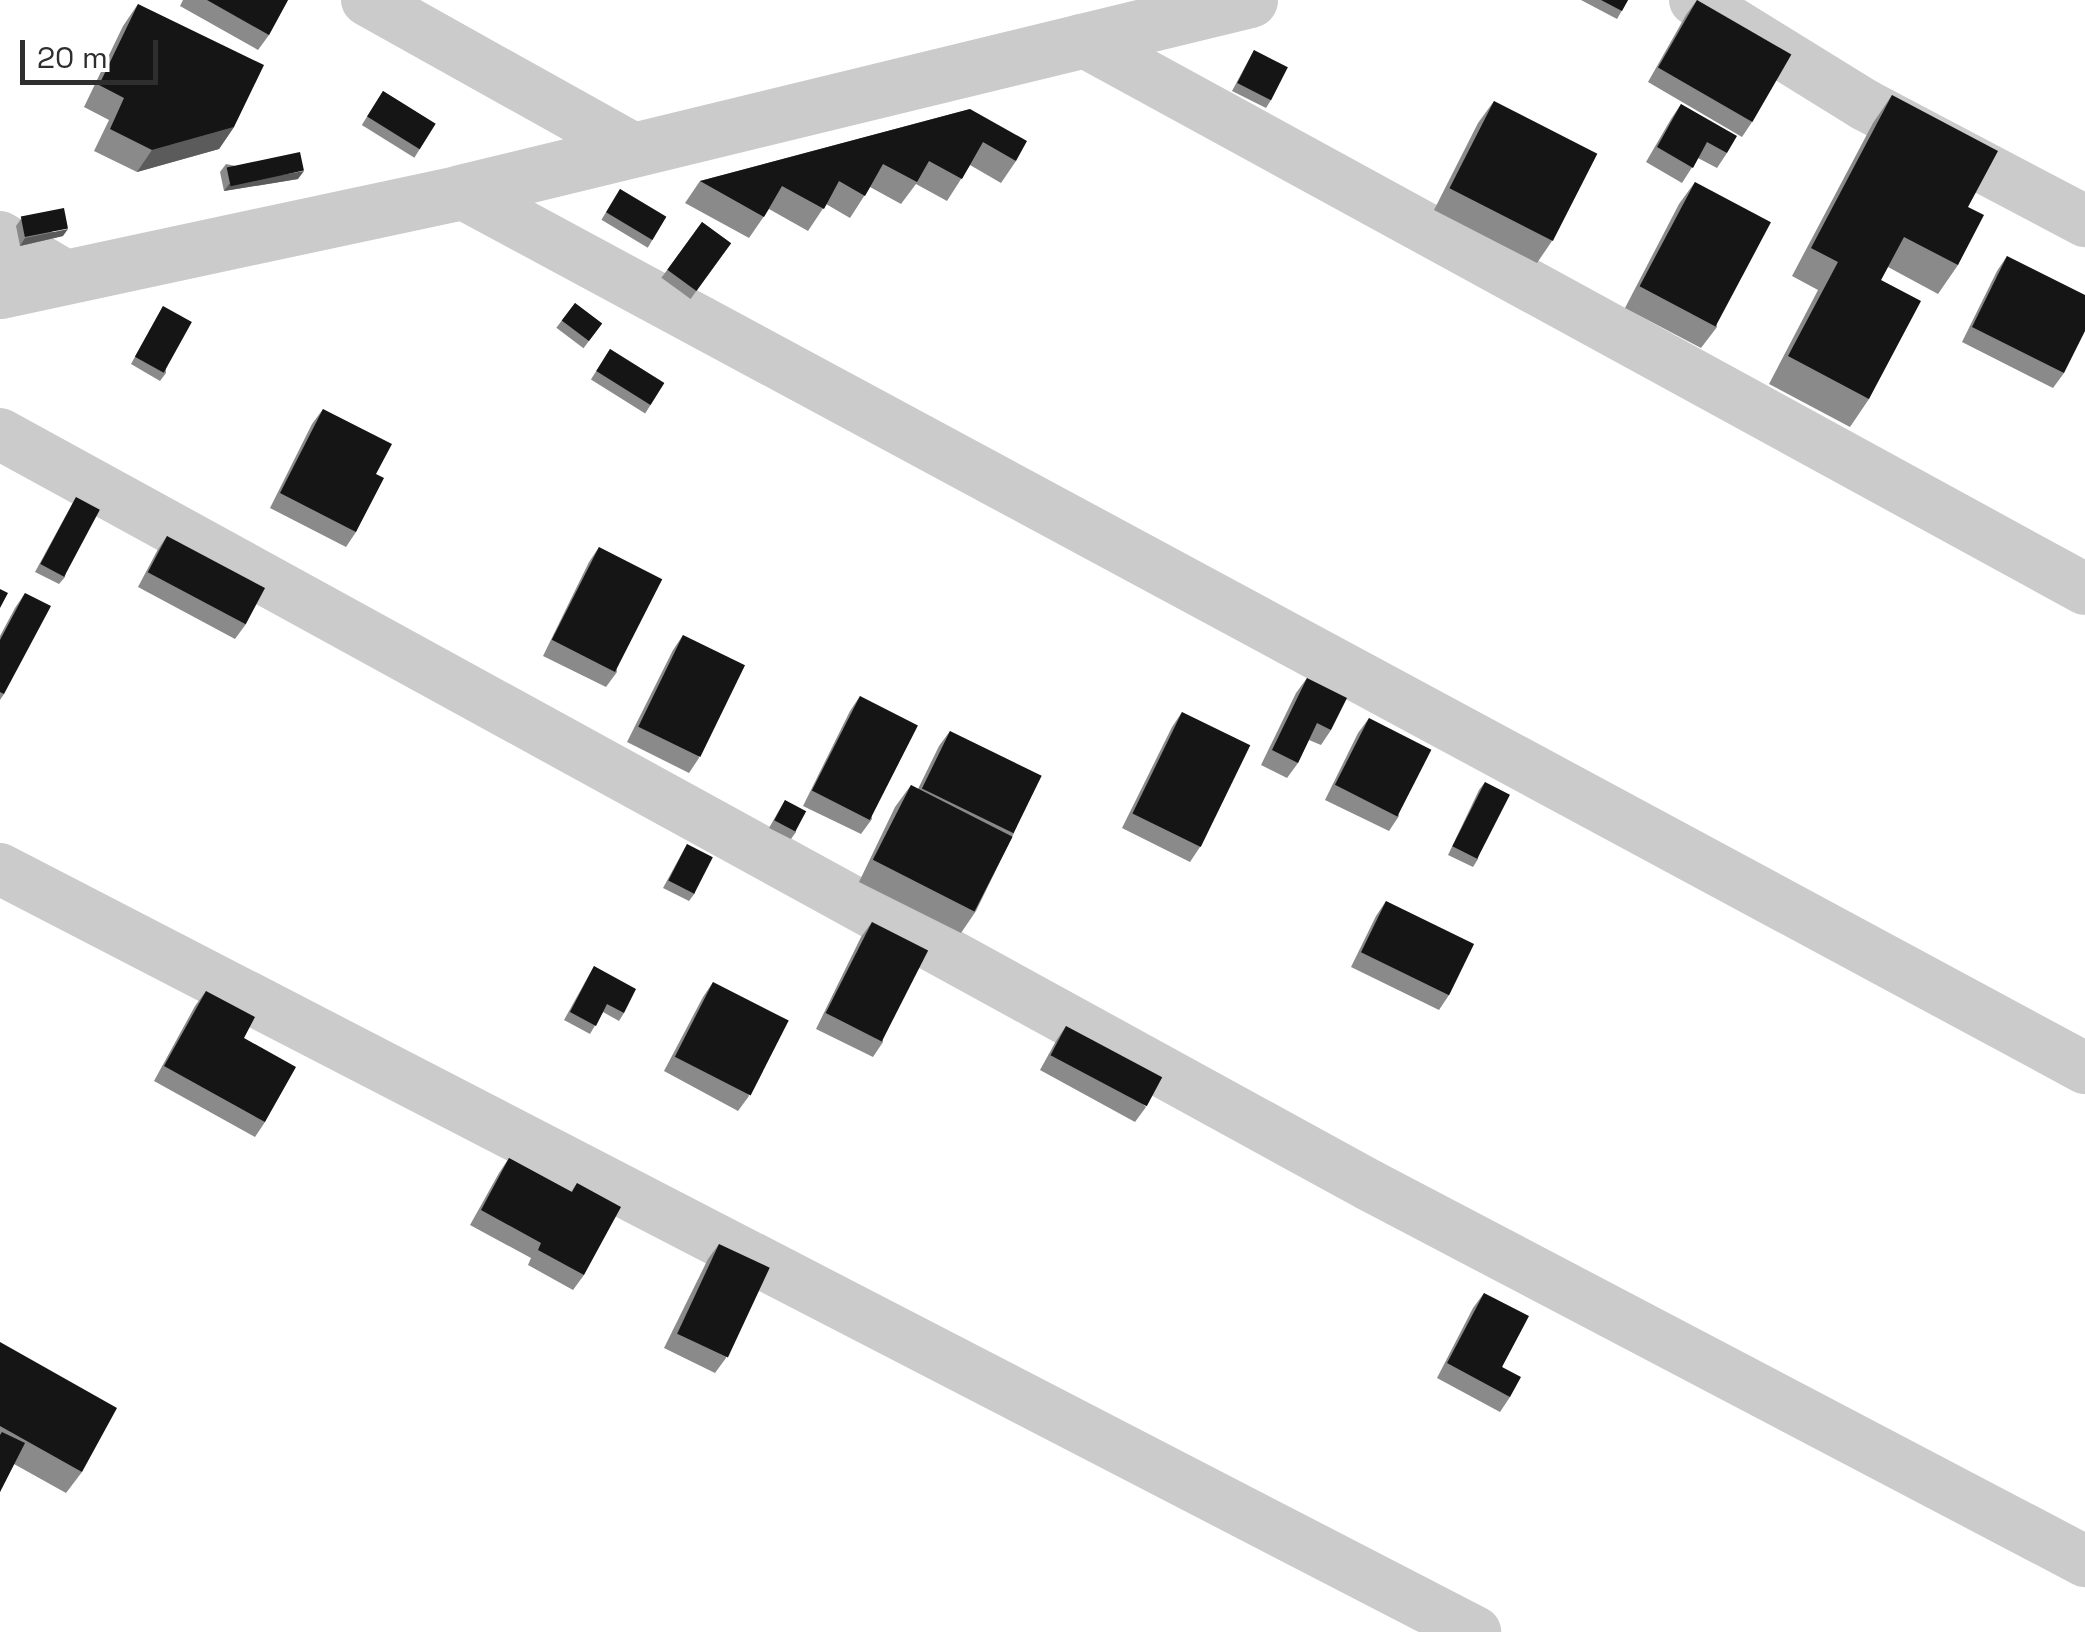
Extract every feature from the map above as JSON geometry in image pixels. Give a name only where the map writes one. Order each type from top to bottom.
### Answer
[{"type":"street","points":[[368,0],[632,148]]},
{"type":"street","points":[[0,292],[460,192],[1250,0]]},
{"type":"street","points":[[1695,0],[1864,105],[2085,221]]},
{"type":"street","points":[[1082,40],[2085,589]]},
{"type":"street","points":[[460,192],[2085,1068]]},
{"type":"street","points":[[0,238],[67,277]]},
{"type":"street","points":[[0,434],[1369,1184],[2085,1561]]},
{"type":"street","points":[[0,870],[1475,1632]]},
{"type":"building","points":[[207,0],[288,0],[269,35]]},
{"type":"building","points":[[1601,0],[1628,0],[1622,11]]},
{"type":"building","points":[[1697,0],[1791,54],[1752,122],[1658,68]]},
{"type":"building","points":[[138,4],[264,65],[234,127],[152,150],[110,129],[124,98],[99,85]]},
{"type":"building","points":[[1254,50],[1288,67],[1271,100],[1237,83]]},
{"type":"building","points":[[383,91],[436,124],[420,149],[367,116]]},
{"type":"building","points":[[1892,95],[1998,151],[1968,207],[1984,215],[1958,265],[1904,237],[1881,280],[1921,301],[1869,399],[1788,356],[1838,262],[1811,248]]},
{"type":"building","points":[[1494,101],[1597,154],[1553,241],[1450,188]]},
{"type":"building","points":[[1681,104],[1737,136],[1727,153],[1707,142],[1693,168],[1657,147]]},
{"type":"building","points":[[970,109],[1027,141],[1016,161],[983,142],[962,179],[929,161],[917,182],[883,164],[865,196],[839,181],[824,209],[782,186],[764,217],[700,181]]},
{"type":"building","points":[[300,152],[304,171],[231,186],[227,168]]},
{"type":"building","points":[[1695,182],[1771,222],[1716,327],[1640,286]]},
{"type":"building","points":[[620,189],[666,217],[652,240],[606,212]]},
{"type":"building","points":[[64,208],[68,229],[25,237],[21,216]]},
{"type":"building","points":[[702,222],[731,243],[696,291],[667,270]]},
{"type":"building","points":[[2007,256],[2085,295],[2085,331],[2064,373],[1972,327]]},
{"type":"building","points":[[575,303],[602,323],[589,341],[562,321]]},
{"type":"building","points":[[163,306],[192,322],[164,373],[135,357]]},
{"type":"building","points":[[610,349],[664,383],[650,405],[596,371]]},
{"type":"building","points":[[323,409],[392,444],[376,474],[384,478],[356,532],[280,493]]},
{"type":"building","points":[[76,497],[100,510],[64,577],[40,564]]},
{"type":"building","points":[[167,536],[265,588],[246,624],[148,572]]},
{"type":"building","points":[[599,547],[662,579],[615,672],[552,640]]},
{"type":"building","points":[[0,589],[8,593],[0,608]]},
{"type":"building","points":[[25,593],[51,606],[4,694],[0,692],[0,640]]},
{"type":"building","points":[[683,635],[745,665],[700,757],[638,727]]},
{"type":"building","points":[[1307,678],[1347,698],[1331,730],[1317,723],[1298,763],[1272,750]]},
{"type":"building","points":[[860,696],[918,726],[870,820],[812,790]]},
{"type":"building","points":[[1182,712],[1250,745],[1201,847],[1132,814]]},
{"type":"building","points":[[1369,718],[1431,750],[1397,817],[1335,785]]},
{"type":"building","points":[[950,731],[1042,776],[1014,833],[922,789]]},
{"type":"building","points":[[1485,782],[1510,795],[1477,859],[1452,846]]},
{"type":"building","points":[[911,785],[1013,837],[974,912],[873,860]]},
{"type":"building","points":[[785,800],[806,811],[795,832],[774,820]]},
{"type":"building","points":[[687,844],[713,857],[694,894],[668,881]]},
{"type":"building","points":[[1386,901],[1474,944],[1449,995],[1361,952]]},
{"type":"building","points":[[872,922],[928,951],[882,1041],[826,1013]]},
{"type":"building","points":[[594,966],[636,989],[624,1013],[607,1004],[596,1026],[570,1012]]},
{"type":"building","points":[[713,982],[789,1021],[751,1095],[675,1057]]},
{"type":"building","points":[[206,991],[255,1017],[244,1038],[296,1067],[265,1122],[164,1066]]},
{"type":"building","points":[[1066,1026],[1162,1077],[1147,1106],[1051,1055]]},
{"type":"building","points":[[509,1158],[572,1192],[577,1183],[621,1207],[584,1275],[538,1250],[541,1243],[481,1210]]},
{"type":"building","points":[[719,1244],[770,1268],[728,1357],[677,1334]]},
{"type":"building","points":[[1484,1293],[1529,1316],[1502,1367],[1521,1377],[1510,1397],[1447,1363]]},
{"type":"building","points":[[0,1342],[117,1408],[82,1472],[0,1426]]},
{"type":"building","points":[[2,1432],[25,1443],[0,1492],[0,1435]]}]
